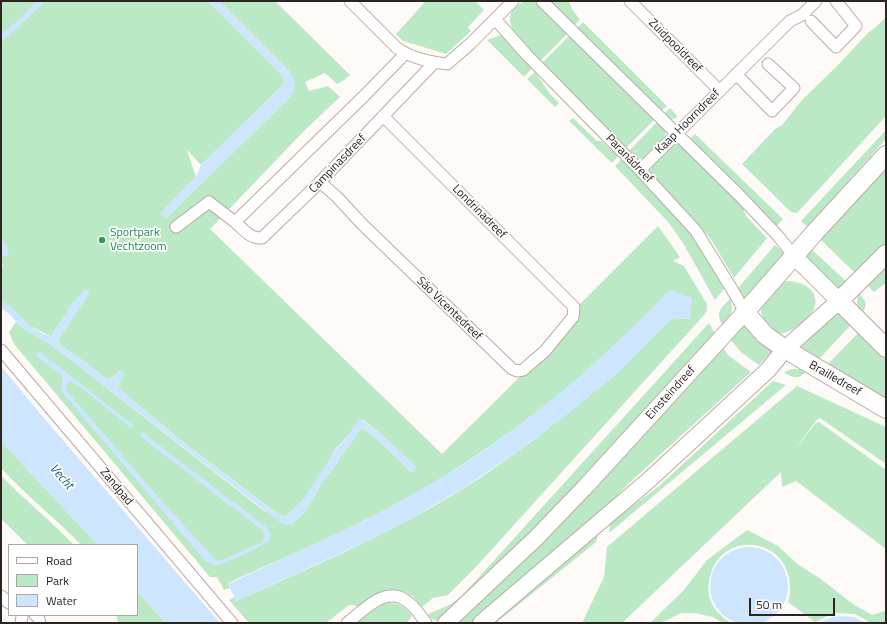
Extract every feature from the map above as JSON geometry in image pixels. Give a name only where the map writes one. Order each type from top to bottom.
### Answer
[{"type":"main road","name":"Einsteindreef","points":[[446,623],[536,538],[556,517],[745,312],[886,155]]},
{"type":"main road","points":[[481,623],[649,480],[768,370],[785,350],[839,301],[886,254]]},
{"type":"main road","points":[[794,256],[886,348]]},
{"type":"main road","name":"Brailledreef","points":[[745,312],[765,335],[785,350],[886,408]]},
{"type":"street","points":[[350,1],[401,51],[434,63],[447,64],[513,1]]},
{"type":"street","points":[[542,1],[739,195],[778,236],[794,256]]},
{"type":"street","name":"Zuidpooldreef","points":[[630,1],[720,91]]},
{"type":"street","name":"Kaap Hoorndreef","points":[[640,170],[790,21],[802,15],[816,1]]},
{"type":"street","points":[[811,21],[836,47],[856,26],[836,1]]},
{"type":"street","name":"Paranádreef","points":[[495,19],[526,54],[640,170],[696,231],[745,312]]},
{"type":"street","points":[[235,222],[364,96],[401,51]]},
{"type":"street","name":"Campinasdreef","points":[[176,227],[209,202],[235,222],[250,236],[262,238],[320,182],[434,63]]},
{"type":"street","points":[[736,74],[772,111],[794,88],[768,64]]},
{"type":"street","name":"Londrinadreef","points":[[384,116],[400,134],[574,307]]},
{"type":"street","name":"Sáo Vicentedreef","points":[[320,182],[512,369],[517,371],[523,370],[545,351],[573,317],[574,307]]},
{"type":"street","name":"Zandpad","points":[[1,350],[232,623]]},
{"type":"street","points":[[347,623],[378,598],[389,596],[395,596],[409,602],[426,623]]},
{"type":"green space","points":[[1,1],[208,1],[283,76],[284,82],[282,86],[201,165],[187,150],[196,177],[161,213],[166,218],[291,96],[290,72],[219,1],[275,1],[350,75],[337,84],[325,73],[305,82],[309,91],[328,86],[340,97],[306,129],[210,229],[442,454],[576,321],[578,306],[658,226],[680,257],[673,261],[684,266],[707,304],[707,310],[475,568],[448,595],[433,598],[422,607],[411,595],[403,591],[390,590],[377,593],[359,606],[349,605],[326,623],[249,623],[229,600],[234,597],[236,601],[308,569],[380,535],[449,498],[482,477],[522,448],[606,382],[673,318],[690,319],[667,293],[606,354],[574,382],[541,409],[471,459],[398,503],[335,535],[228,583],[230,588],[224,590],[217,577],[210,577],[14,344],[9,332],[16,322],[21,327],[51,345],[75,363],[263,510],[291,524],[305,512],[322,482],[361,428],[378,440],[411,472],[416,467],[363,420],[355,426],[333,453],[310,490],[297,506],[284,517],[279,515],[178,438],[118,388],[119,382],[124,375],[107,379],[61,346],[58,340],[76,313],[70,307],[50,336],[28,325],[1,301],[1,269],[3,264],[1,262],[1,254],[6,256],[4,242],[1,239]],"holes":[[[180,216],[190,225],[181,230],[172,224]]]},
{"type":"green space","points":[[422,1],[475,1],[484,10],[468,27],[471,31],[446,54],[403,41],[396,34],[424,3]]},
{"type":"green space","points":[[525,1],[536,1],[540,3],[569,32],[539,62],[519,39],[510,23],[510,15],[515,8]]},
{"type":"green space","points":[[548,1],[569,1],[572,9],[580,20],[573,26]]},
{"type":"green space","points":[[886,17],[886,116],[797,213],[791,212],[742,164],[775,129],[782,125],[802,100],[869,32]]},
{"type":"green space","points":[[583,22],[667,106],[660,112],[576,29]]},
{"type":"green space","points":[[571,34],[656,118],[625,149],[541,64]]},
{"type":"green space","points":[[501,35],[533,67],[524,77],[487,40]]},
{"type":"green space","points":[[535,72],[550,94],[559,103],[555,107],[527,79]]},
{"type":"green space","points":[[670,108],[678,117],[670,120],[663,115]]},
{"type":"green space","points":[[573,118],[597,141],[601,141],[619,155],[612,163],[569,121]]},
{"type":"green space","points":[[658,121],[666,129],[665,136],[644,158],[637,158],[628,152]]},
{"type":"green space","points":[[886,130],[886,139],[807,227],[801,221]]},
{"type":"green space","points":[[695,134],[783,219],[776,227],[689,140]]},
{"type":"green space","points":[[679,142],[740,200],[746,216],[767,238],[734,278],[712,241],[693,218],[652,176],[650,171],[651,165],[672,144]]},
{"type":"green space","points":[[624,157],[686,227],[697,242],[724,289],[715,300],[683,243],[669,223],[615,166]]},
{"type":"green space","points":[[886,160],[886,245],[857,275],[818,237]]},
{"type":"green space","points":[[775,245],[786,255],[746,300],[738,288]]},
{"type":"green space","points":[[809,247],[848,283],[840,292],[802,255]]},
{"type":"green space","points":[[886,266],[886,283],[874,292],[865,283]]},
{"type":"green space","points":[[789,281],[800,283],[810,289],[813,292],[816,303],[812,313],[799,326],[788,332],[778,333],[768,325],[762,316],[761,308],[763,301],[779,285],[783,282]]},
{"type":"green space","points":[[858,292],[863,297],[866,305],[862,313],[857,304]]},
{"type":"green space","points":[[730,299],[732,310],[728,320],[723,326],[719,314],[721,308]]},
{"type":"green space","points":[[837,310],[851,325],[816,362],[797,351]]},
{"type":"green space","points":[[747,316],[773,350],[759,365],[742,353],[728,337]]},
{"type":"green space","points":[[709,323],[715,334],[551,515],[442,621],[436,621],[431,618],[428,615],[452,603],[469,588]]},
{"type":"green space","points":[[858,333],[886,359],[886,400],[825,367]]},
{"type":"green space","points":[[721,345],[729,356],[751,372],[628,484],[604,510],[476,621],[473,623],[453,623],[538,548],[557,529]]},
{"type":"green space","points":[[793,369],[802,369],[807,371],[798,377],[784,373]]},
{"type":"green space","points":[[773,381],[786,385],[609,533],[610,524],[617,517],[658,487]]},
{"type":"green space","points":[[797,386],[886,427],[886,464],[820,418],[816,421],[794,450],[816,423],[819,422],[886,470],[886,549],[796,481],[782,487],[781,472],[622,623],[582,623],[604,577],[607,547]]},
{"type":"green space","points":[[1,441],[97,544],[80,544],[1,468]]},
{"type":"green space","points":[[1,476],[73,544],[27,544],[1,519]]},
{"type":"green space","points":[[747,530],[778,546],[796,563],[822,580],[853,604],[872,615],[885,611],[886,623],[870,623],[854,614],[839,613],[832,614],[815,622],[788,602],[790,589],[787,569],[778,556],[766,548],[752,545],[737,546],[724,553],[714,565],[709,582],[709,595],[713,606],[731,623],[723,623],[713,617],[694,613],[681,613],[661,623],[650,623],[684,590],[707,560]]},
{"type":"green space","points":[[598,534],[596,542],[496,623],[488,623]]},
{"type":"green space","points":[[138,592],[165,623],[118,622],[116,616],[138,616]]},
{"type":"green space","points":[[388,603],[399,605],[412,616],[407,623],[356,623],[379,605]]},
{"type":"water","points":[[37,1],[46,1],[1,43],[1,34],[15,23]]},
{"type":"water","points":[[208,1],[219,1],[290,72],[294,81],[294,90],[291,96],[166,218],[161,213],[196,177],[201,165],[282,86],[284,82],[283,76]]},
{"type":"water","points":[[1,239],[9,253],[8,256],[1,254]]},
{"type":"water","points":[[87,289],[89,294],[58,340],[61,346],[107,379],[114,376],[119,370],[123,371],[124,375],[119,382],[118,388],[178,438],[279,515],[284,517],[304,498],[336,450],[349,435],[356,422],[360,419],[376,430],[416,467],[415,472],[411,472],[378,440],[361,428],[322,482],[305,512],[291,524],[286,525],[281,523],[75,363],[51,345],[21,327],[1,308],[1,301],[8,305],[35,329],[50,336],[70,306],[84,290]]},
{"type":"water","points":[[672,290],[692,298],[690,319],[673,318],[623,368],[568,414],[514,454],[462,489],[403,523],[236,601],[228,584],[364,521],[398,503],[453,471],[524,422],[577,379],[649,312],[667,293]]},
{"type":"water","points":[[39,351],[134,426],[131,428],[80,387],[71,382],[67,384],[66,390],[167,507],[216,560],[220,561],[262,542],[265,536],[263,531],[141,437],[140,433],[142,432],[265,526],[270,533],[269,541],[250,552],[216,566],[206,562],[62,392],[62,375],[36,356]]},
{"type":"water","name":"Vecht","points":[[1,366],[220,623],[165,623],[138,592],[138,544],[97,544],[1,441]]},
{"type":"water","points":[[749,547],[764,550],[777,558],[785,571],[788,586],[785,601],[777,614],[764,622],[749,625],[734,622],[721,614],[713,601],[710,586],[713,571],[721,558],[734,550]]},
{"type":"water","points":[[839,616],[854,617],[866,623],[820,623],[829,618]]},
{"type":"place","name":"Sportpark Vechtzoom","points":[[102,240]]}]
